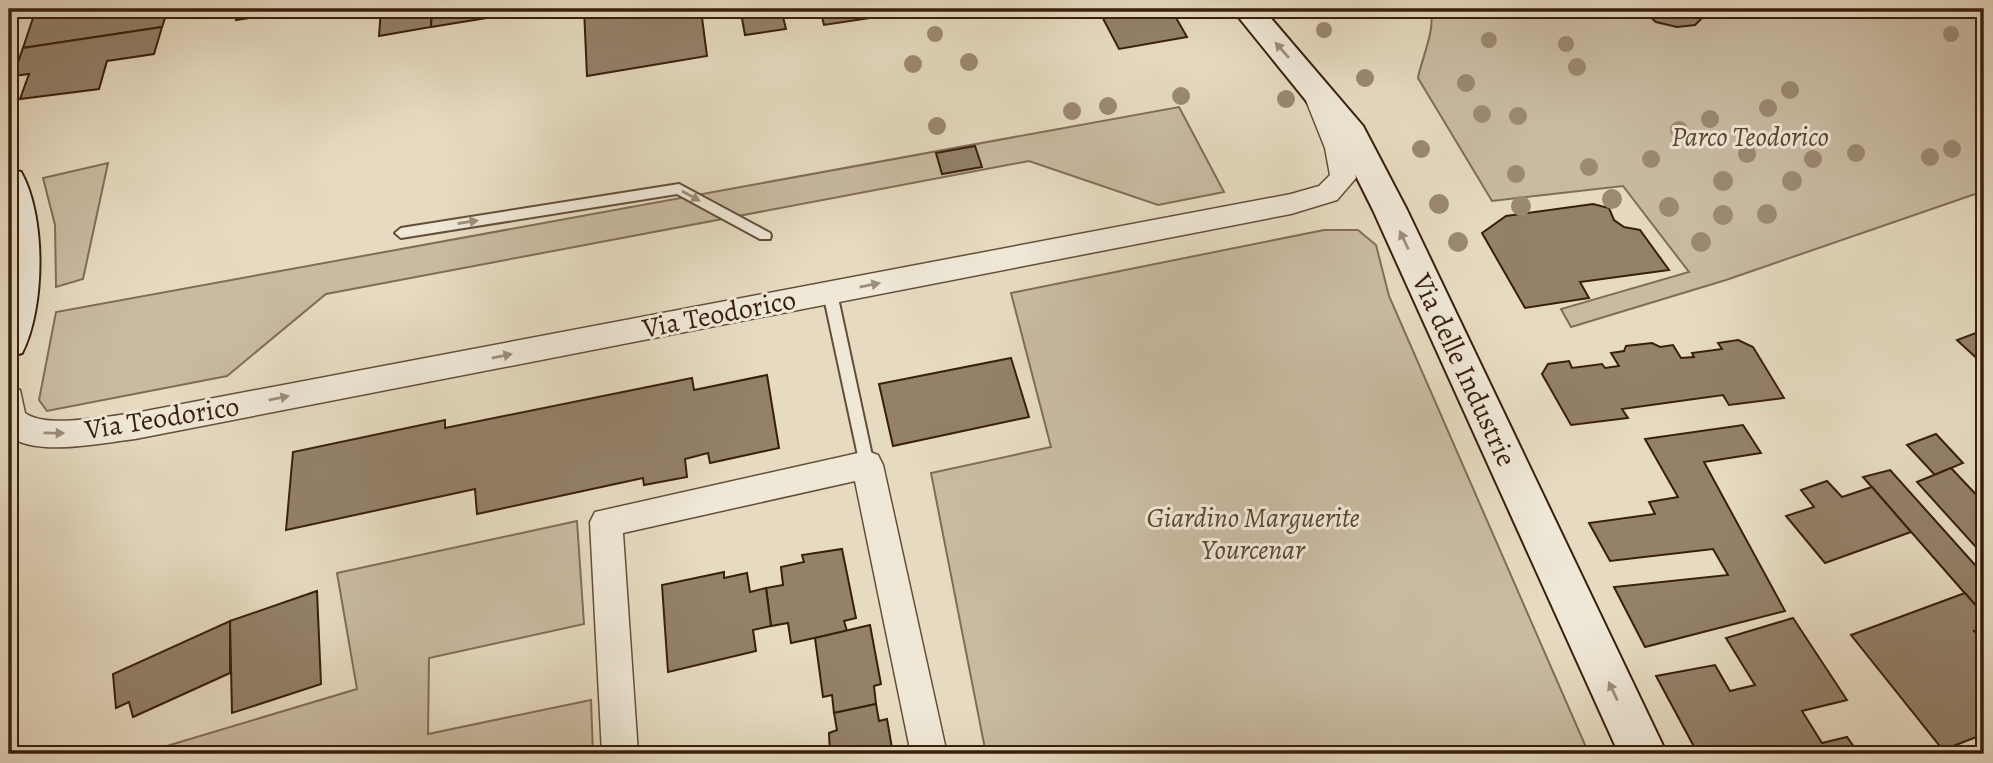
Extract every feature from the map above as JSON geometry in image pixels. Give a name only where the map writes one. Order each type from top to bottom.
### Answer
[{"type":"street","name":"Via delle Industrie","points":[[1247,9],[1310,81],[1351,135],[1390,210],[1643,754]]},
{"type":"street","name":"Via Teodorico","points":[[9,399],[10,419],[27,432],[67,433],[135,426],[1291,204],[1328,193],[1343,178],[1340,158],[1310,81]]},
{"type":"street","points":[[9,181],[23,249],[18,307],[9,342]]},
{"type":"street","points":[[620,754],[606,522],[867,465],[929,754]]},
{"type":"lane","points":[[401,233],[679,189],[765,236]]},
{"type":"lane","points":[[830,293],[867,465]]},
{"type":"green space","name":"Parco Teodorico","points":[[1429,9],[1984,9],[1984,191],[1726,280],[1571,327],[1561,309],[1689,272],[1623,186],[1492,201],[1418,78],[1432,24]]},
{"type":"green space","points":[[1179,107],[1224,192],[1158,205],[1029,161],[326,294],[227,376],[47,411],[39,400],[56,312]]},
{"type":"green space","points":[[108,163],[83,279],[56,287],[55,225],[43,178]]},
{"type":"green space","name":"Giardino Marguerite Yourcenar","points":[[1324,230],[1358,230],[1376,245],[1389,296],[1589,754],[986,754],[931,473],[1051,447],[1011,293]]},
{"type":"green space","points":[[577,521],[584,624],[429,658],[428,734],[591,700],[593,754],[140,754],[357,689],[337,573]]},
{"type":"building","points":[[36,9],[168,9],[162,27],[23,48]]},
{"type":"building","points":[[238,9],[307,9],[236,20]]},
{"type":"building","points":[[381,9],[432,9],[431,27],[379,36]]},
{"type":"building","points":[[432,9],[542,9],[431,27]]},
{"type":"building","points":[[584,9],[663,9],[664,16],[701,10],[707,56],[587,76]]},
{"type":"building","points":[[781,9],[786,29],[745,35],[741,13]]},
{"type":"building","points":[[820,9],[874,9],[877,17],[824,25]]},
{"type":"building","points":[[1098,9],[1171,9],[1187,37],[1119,49]]},
{"type":"building","points":[[1641,9],[1701,9],[1704,16],[1695,25],[1677,27],[1656,22]]},
{"type":"building","points":[[162,27],[154,54],[107,61],[99,89],[20,99],[29,74],[13,76],[23,48]]},
{"type":"building","points":[[975,146],[982,167],[942,174],[936,153]]},
{"type":"building","points":[[1593,204],[1609,208],[1614,220],[1624,227],[1640,230],[1669,270],[1580,282],[1589,298],[1525,308],[1482,233],[1506,216]]},
{"type":"building","points":[[1984,330],[1984,365],[1957,340]]},
{"type":"building","points":[[1738,340],[1753,347],[1784,398],[1729,405],[1723,395],[1622,409],[1628,418],[1571,425],[1542,374],[1548,364],[1569,361],[1572,368],[1602,364],[1605,368],[1619,366],[1611,353],[1624,351],[1626,346],[1652,343],[1660,347],[1673,345],[1681,358],[1694,357],[1692,353],[1722,349],[1718,343]]},
{"type":"building","points":[[1011,358],[1029,417],[893,446],[879,384]]},
{"type":"building","points":[[767,375],[779,448],[710,463],[708,453],[685,459],[687,477],[644,485],[643,478],[477,514],[475,489],[286,530],[293,452],[445,420],[445,428],[692,378],[694,390]]},
{"type":"building","points":[[1743,425],[1761,453],[1704,462],[1785,611],[1645,647],[1614,587],[1728,575],[1713,549],[1610,561],[1589,523],[1655,514],[1649,502],[1678,497],[1645,439]]},
{"type":"building","points":[[1936,434],[1963,463],[1935,475],[1907,445]]},
{"type":"building","points":[[1951,468],[1984,503],[1984,556],[1917,482]]},
{"type":"building","points":[[1890,470],[1984,575],[1984,615],[1863,477]]},
{"type":"building","points":[[1827,481],[1842,497],[1872,487],[1911,532],[1825,563],[1786,516],[1814,507],[1801,490]]},
{"type":"building","points":[[842,549],[856,618],[844,621],[847,631],[791,643],[788,623],[771,626],[766,588],[783,585],[781,567],[804,562],[802,555]]},
{"type":"building","points":[[724,572],[724,578],[747,573],[750,592],[766,588],[771,626],[753,630],[756,651],[668,672],[662,585]]},
{"type":"building","points":[[317,591],[321,684],[232,713],[230,621]]},
{"type":"building","points":[[1965,593],[1984,615],[1984,627],[1974,631],[1984,643],[1984,734],[1943,750],[1851,635]]},
{"type":"building","points":[[1793,618],[1847,700],[1802,711],[1822,743],[1847,737],[1859,754],[1698,754],[1656,676],[1715,665],[1730,691],[1755,685],[1726,638]]},
{"type":"building","points":[[230,621],[230,673],[133,717],[129,702],[116,708],[113,674]]},
{"type":"building","points":[[870,625],[881,684],[874,686],[876,704],[834,713],[832,695],[823,697],[815,638]]},
{"type":"building","points":[[876,704],[879,721],[887,719],[893,754],[830,754],[829,733],[837,730],[834,713]]}]
